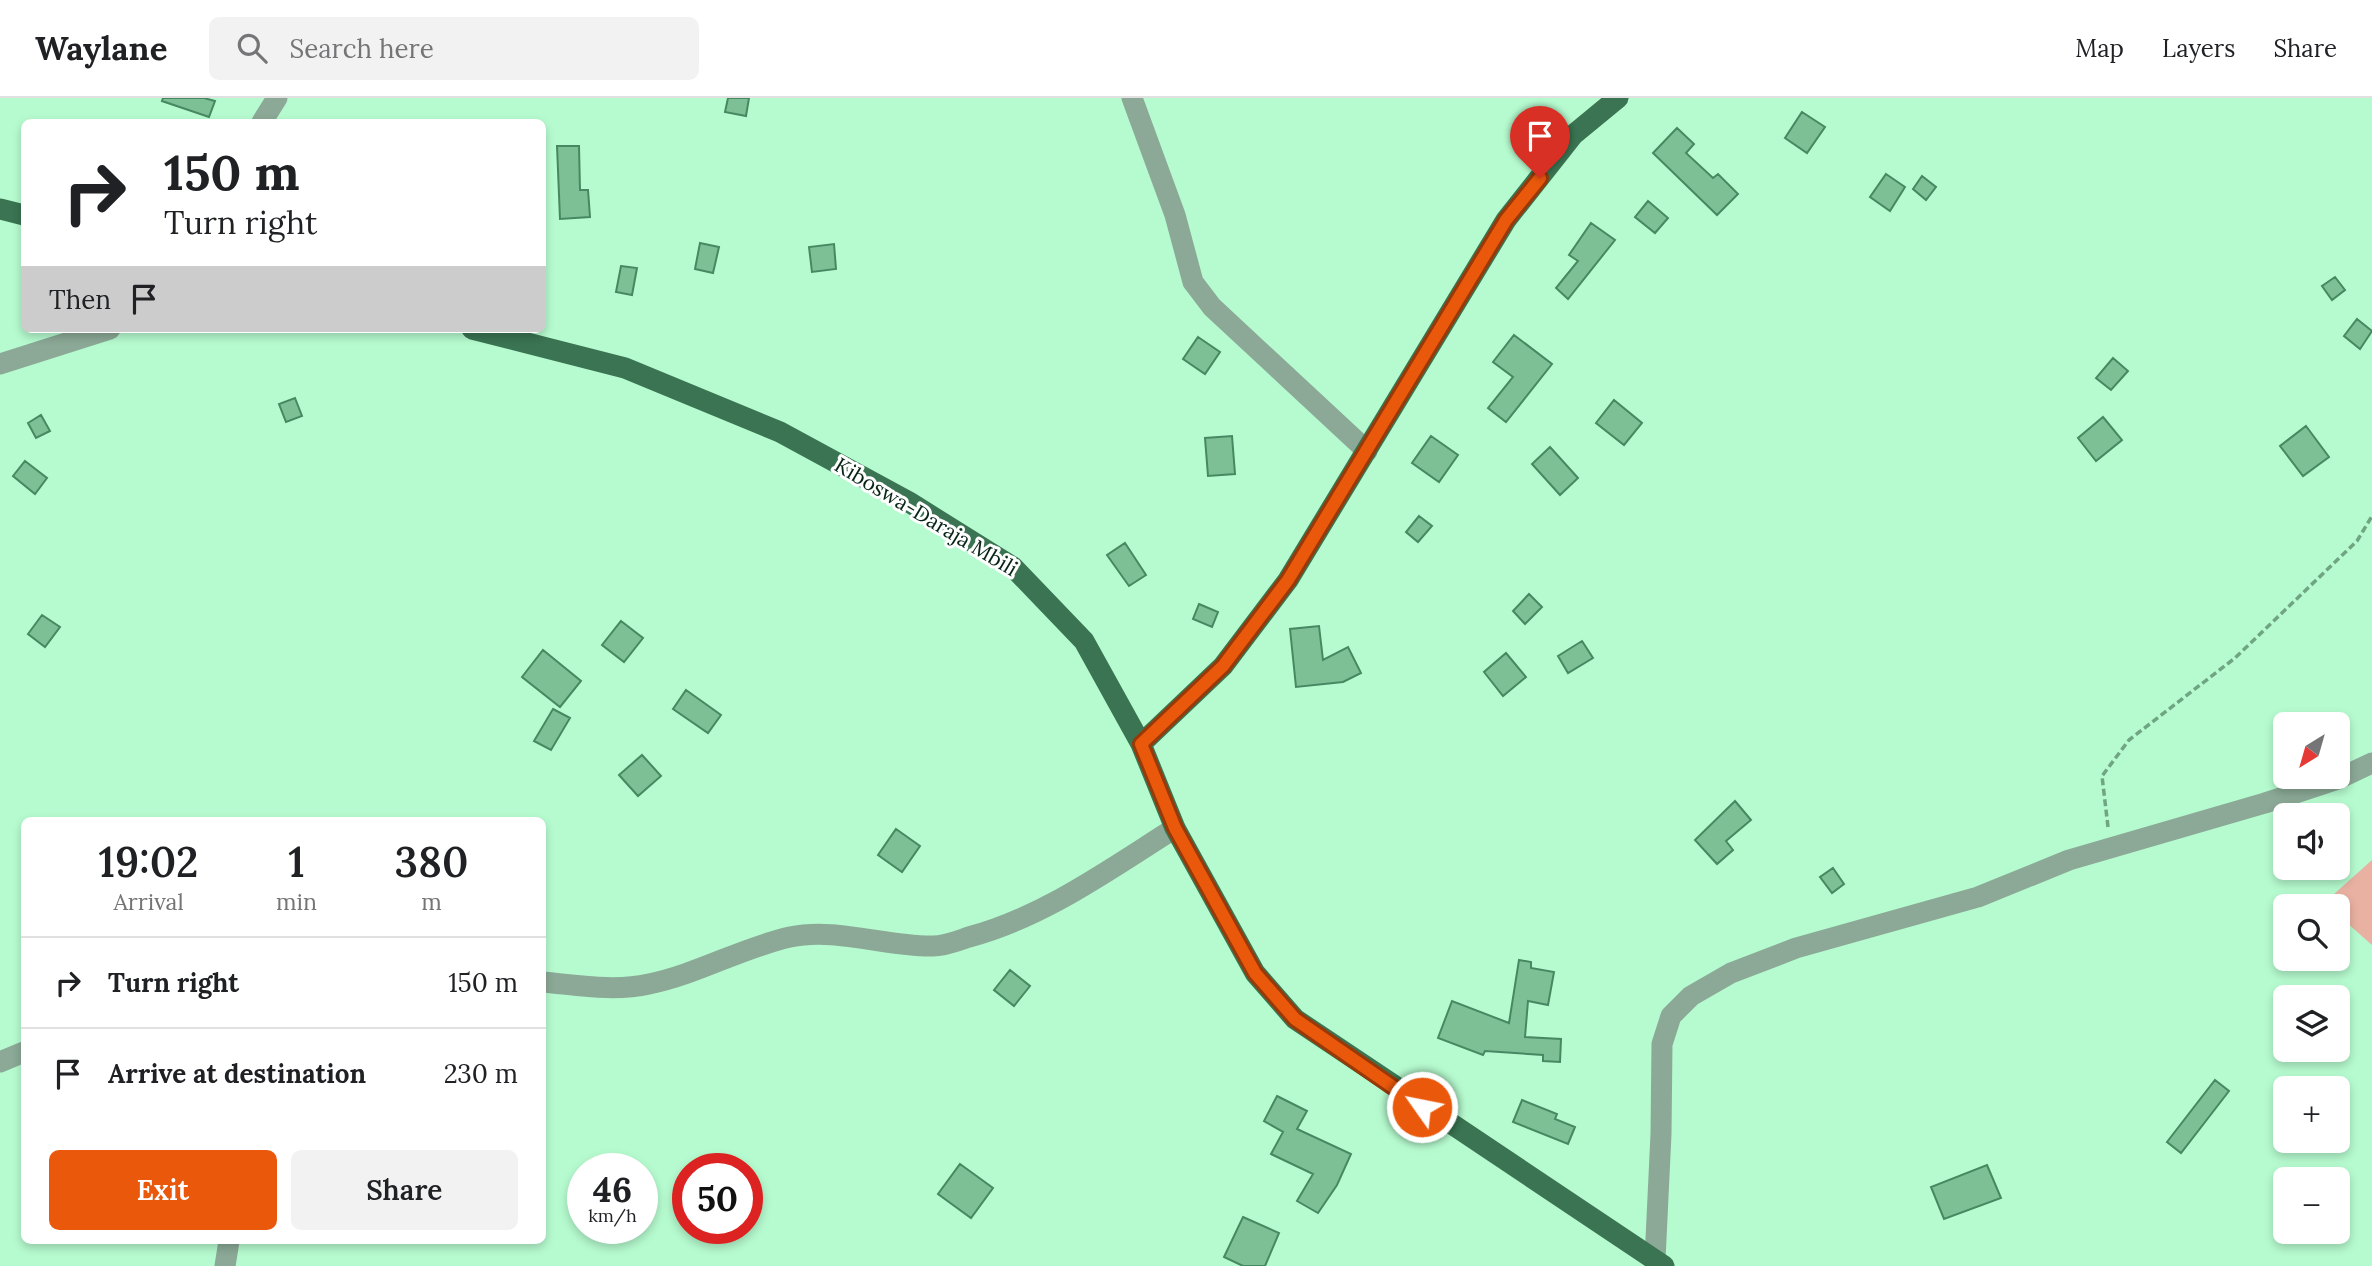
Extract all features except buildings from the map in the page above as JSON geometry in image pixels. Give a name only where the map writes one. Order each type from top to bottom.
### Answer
[{"type":"main road","points":[[1141,744],[1223,666],[1288,580],[1506,220],[1573,135],[1618,98]]},
{"type":"main road","points":[[0,209],[21,214]]},
{"type":"main road","name":"Kiboswa-Daraja Mbili","points":[[488,333],[625,368],[780,432],[909,502],[1013,567],[1054,605],[1084,641],[1141,744],[1175,828],[1255,973],[1295,1019],[1659,1263]]},
{"type":"street","points":[[264,119],[277,98]]},
{"type":"street","points":[[1132,98],[1175,215],[1193,282],[1212,307],[1367,451]]},
{"type":"street","points":[[0,364],[97,333]]},
{"type":"street","points":[[1659,1263],[1662,1044],[1671,1016],[1691,996],[1731,973],[1796,948],[1978,897],[2110,846],[2225,816],[2338,779],[2372,763]]},
{"type":"street","points":[[546,982],[600,988],[647,985],[697,970],[753,946],[794,936],[843,937],[894,946],[937,946],[981,934],[1063,898],[1175,828]]},
{"type":"street","points":[[0,1062],[21,1053]]},
{"type":"street","points":[[225,1266],[229,1244]]},
{"type":"path","points":[[2110,846],[2102,776],[2129,740],[2235,657],[2357,541],[2372,516]]},
{"type":"shaded area","points":[[2372,860],[2372,945],[2350,926],[2350,894],[2334,894]]},
{"type":"route","points":[[1422,1107],[1295,1019],[1255,973],[1175,828],[1141,744],[1223,666],[1288,580],[1506,220],[1540,178]]}]
